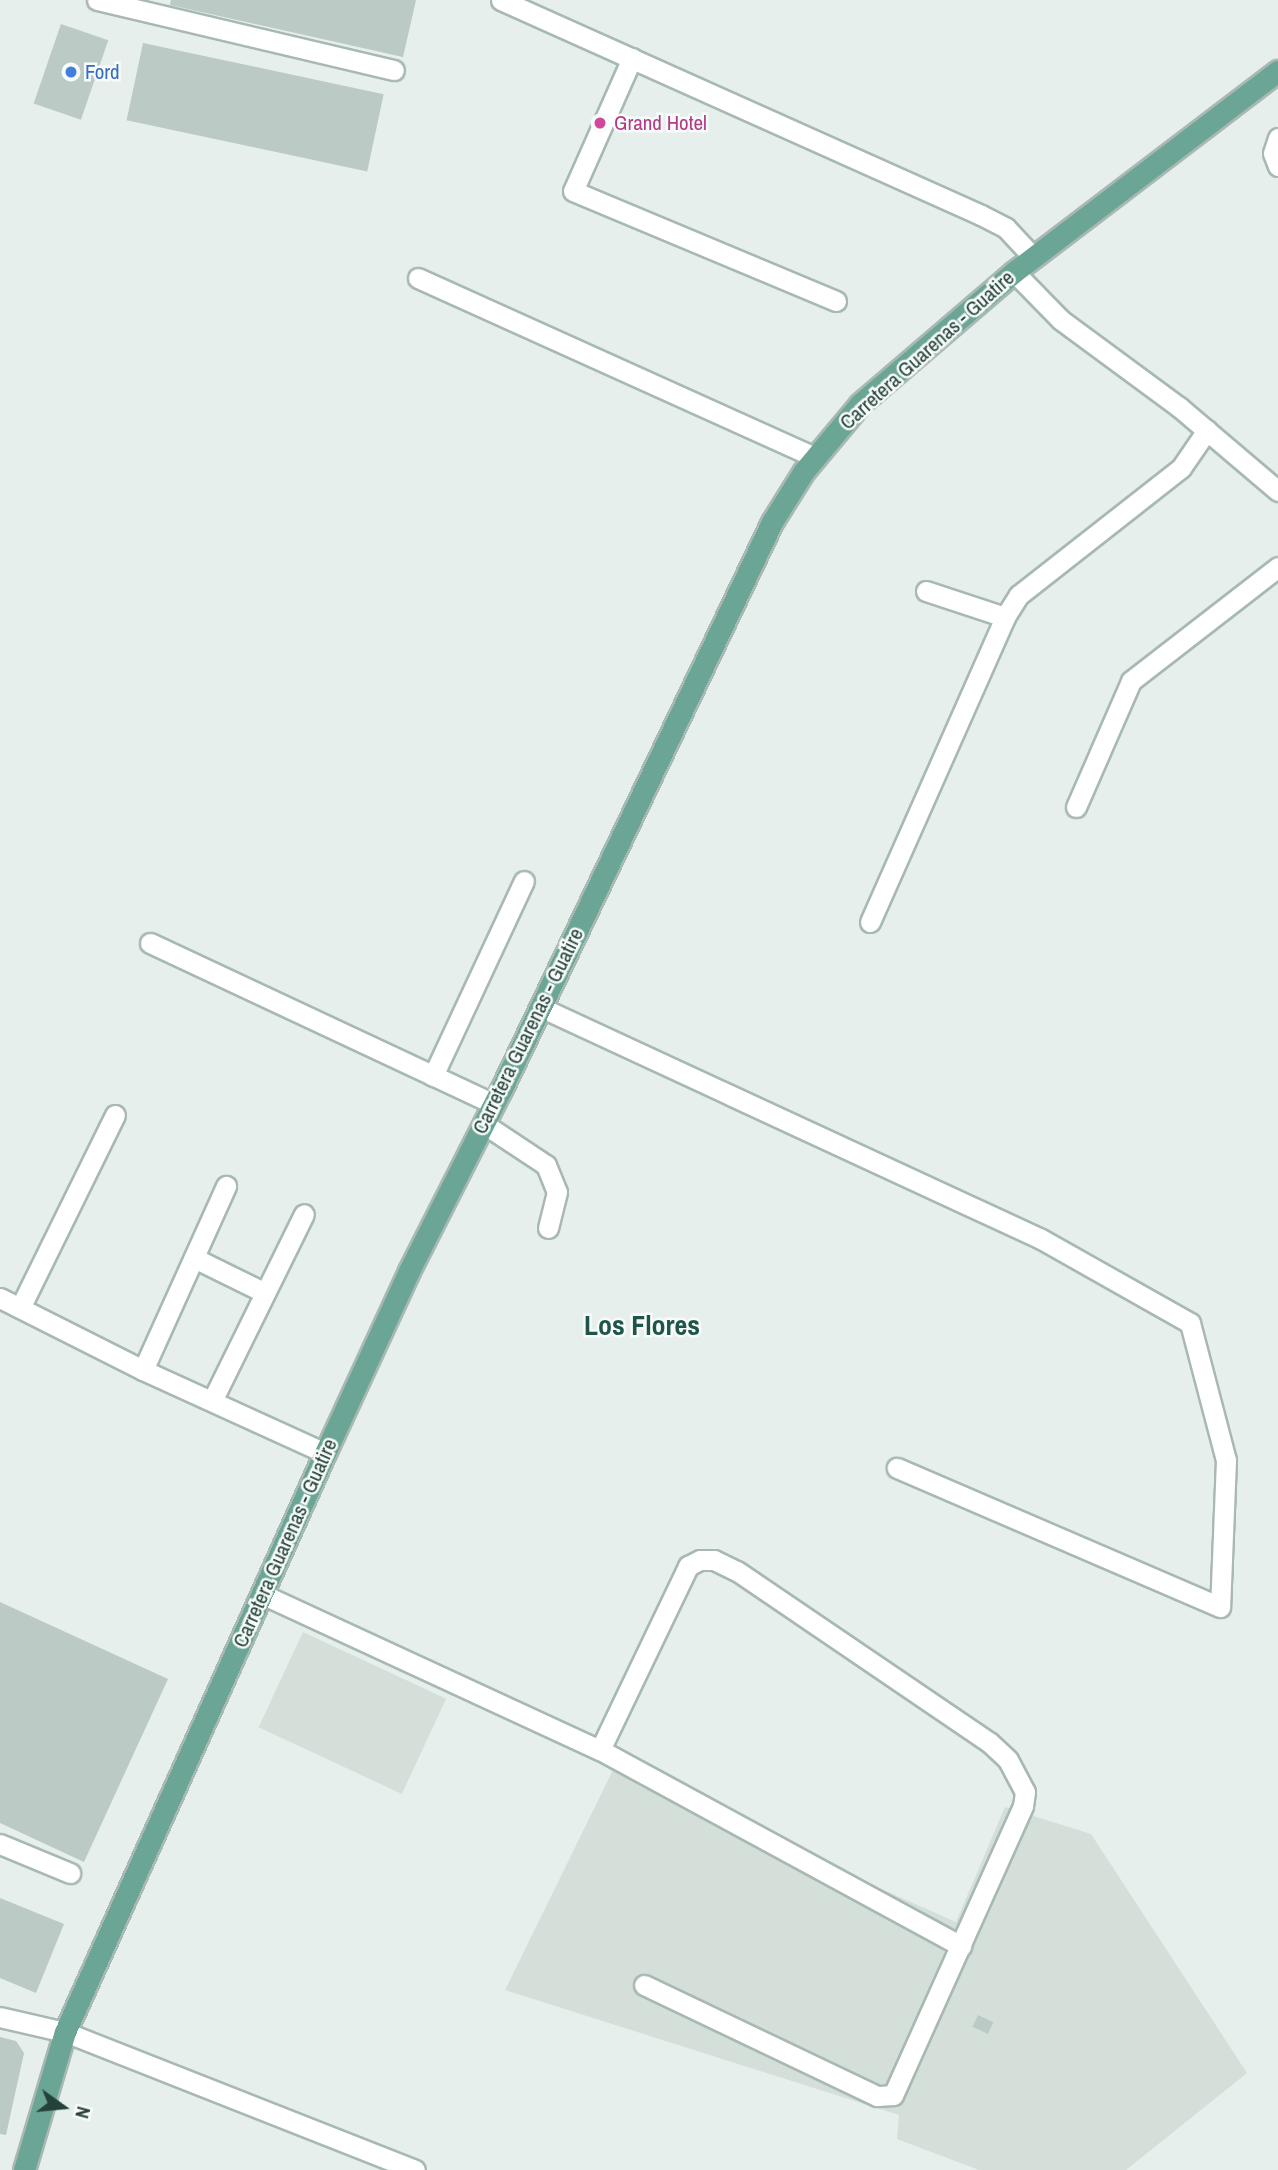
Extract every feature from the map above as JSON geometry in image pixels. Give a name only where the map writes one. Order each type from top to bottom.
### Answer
[{"type":"main road","name":"Carretera Guarenas - Guatire","points":[[24,2170],[65,2032],[262,1594],[409,1271],[494,1104],[772,522],[814,457],[860,404],[1014,272],[1278,71]]},
{"type":"street","points":[[97,0],[394,70]]},
{"type":"street","points":[[501,0],[981,215],[1006,228],[1033,257]]},
{"type":"street","points":[[632,58],[573,191],[836,301]]},
{"type":"street","points":[[1278,138],[1273,153],[1278,166]]},
{"type":"street","points":[[1014,272],[1071,328],[1208,430],[1278,491]]},
{"type":"street","points":[[418,278],[814,457]]},
{"type":"street","points":[[870,922],[1005,617],[1019,595],[1181,468],[1208,430]]},
{"type":"street","points":[[1076,807],[1131,681],[1278,567]]},
{"type":"street","points":[[926,591],[1005,617]]},
{"type":"street","points":[[433,1076],[524,881]]},
{"type":"street","points":[[150,943],[494,1104]]},
{"type":"street","points":[[540,1007],[1041,1239],[1190,1323],[1226,1460],[1220,1607],[897,1468]]},
{"type":"street","points":[[20,1308],[114,1115]]},
{"type":"street","points":[[484,1124],[546,1164],[557,1192],[548,1228]]},
{"type":"street","points":[[144,1370],[226,1186]]},
{"type":"street","points":[[212,1401],[304,1214]]},
{"type":"street","points":[[194,1258],[265,1293]]},
{"type":"street","points":[[0,1298],[144,1370],[326,1453]]},
{"type":"street","points":[[600,1750],[688,1566],[700,1560],[715,1560],[737,1571],[989,1742],[1008,1760],[1025,1792],[1023,1806],[897,2090],[887,2097],[877,2096],[644,1985]]},
{"type":"street","points":[[262,1594],[600,1750],[961,1946]]},
{"type":"street","points":[[0,1844],[70,1873]]},
{"type":"street","points":[[0,2017],[65,2032],[415,2170]]},
{"type":"shaded area","points":[[303,1632],[446,1699],[402,1794],[259,1727]]},
{"type":"shaded area","points":[[613,1770],[956,1922],[1005,1807],[1091,1834],[1247,2073],[1126,2170],[979,2170],[897,2139],[899,2115],[505,1990]]},
{"type":"building","points":[[171,0],[416,0],[403,57],[170,5]]},
{"type":"building","name":"Ford","points":[[61,24],[108,40],[81,120],[34,103]]},
{"type":"building","points":[[143,43],[384,94],[367,171],[127,120]]},
{"type":"building","points":[[0,1602],[168,1679],[84,1862],[0,1823]]},
{"type":"building","points":[[0,1898],[64,1924],[36,1993],[0,1978]]},
{"type":"building","points":[[978,2015],[993,2022],[988,2034],[973,2027]]},
{"type":"building","points":[[0,2037],[16,2041],[24,2053],[6,2135],[0,2134]]},
{"type":"place","name":"Ford","points":[[71,72]]},
{"type":"place","name":"Grand Hotel","points":[[600,123]]},
{"type":"district","name":"Los Flores","points":[[642,1325]]}]
